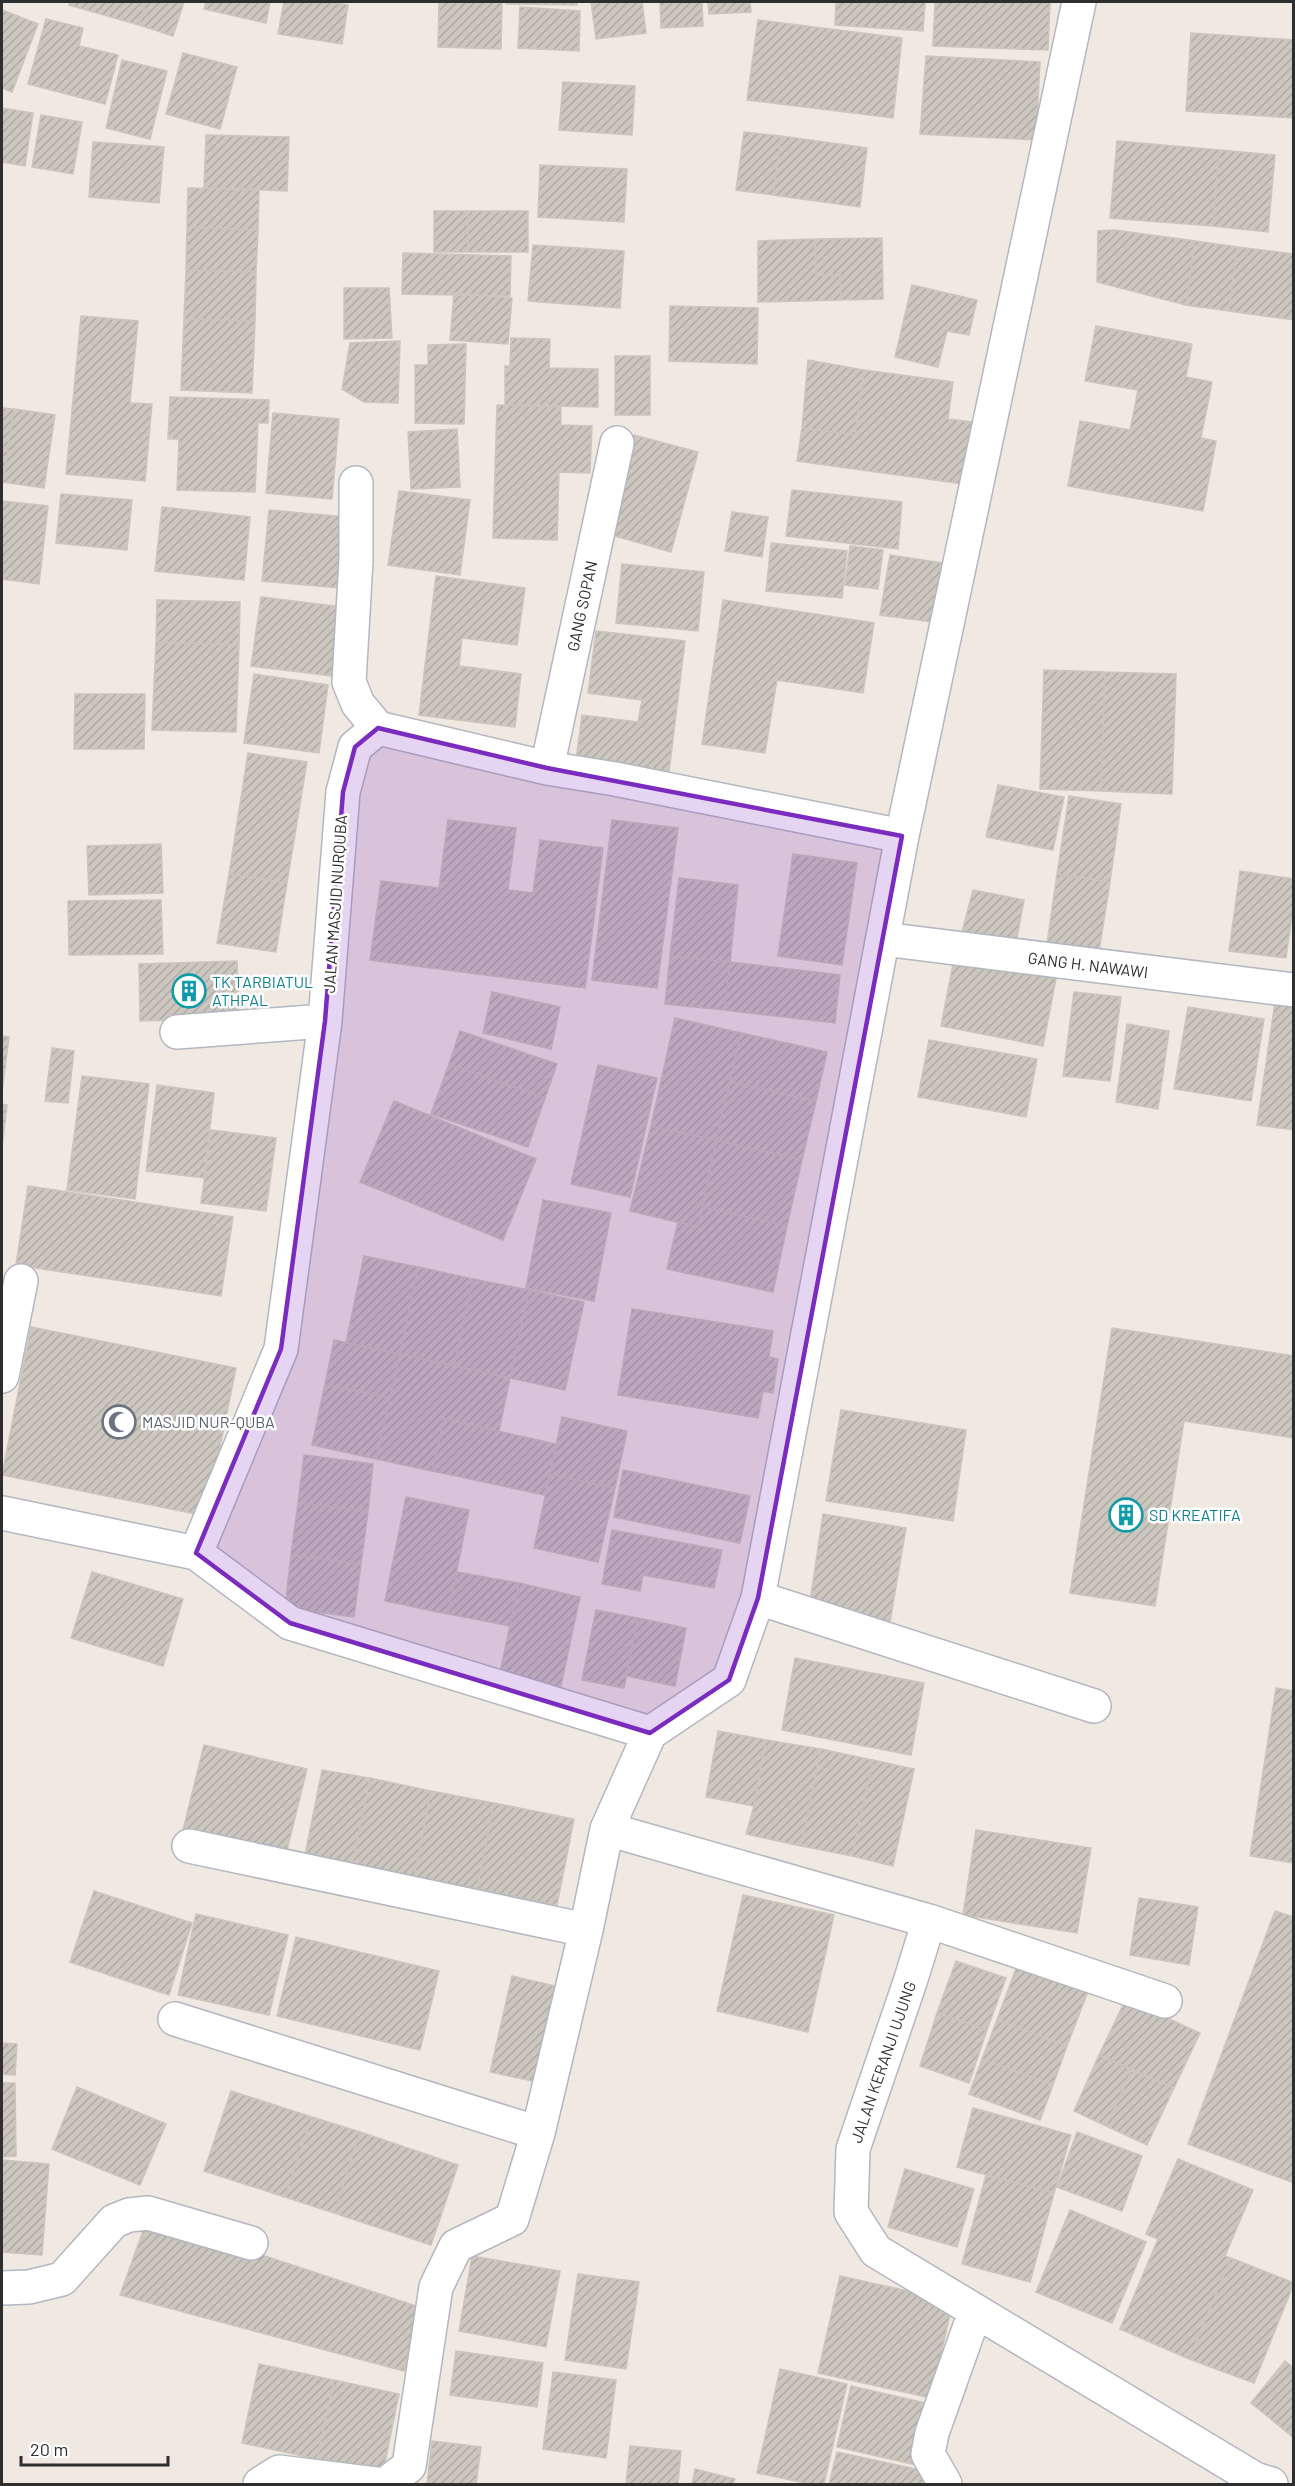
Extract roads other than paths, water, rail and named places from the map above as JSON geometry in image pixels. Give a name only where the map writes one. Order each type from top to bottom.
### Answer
[{"type":"street","points":[[386,2484],[409,2466],[436,2287],[456,2246],[512,2218],[538,2133],[586,1930],[607,1828],[650,1733],[729,1680],[758,1598],[902,836],[1079,2]]},
{"type":"street","name":"GANG SOPAN","points":[[547,768],[617,442]]},
{"type":"street","points":[[356,483],[356,560],[349,682],[358,704],[378,728],[547,768],[615,779],[902,836]]},
{"type":"street","name":"JALAN MASJID NURQUBA","points":[[196,1553],[281,1348],[326,1021],[343,792],[355,747],[378,728]]},
{"type":"street","name":"GANG H. NAWAWI","points":[[883,939],[1293,990]]},
{"type":"street","points":[[177,1032],[326,1021]]},
{"type":"street","points":[[2,1376],[21,1281]]},
{"type":"street","points":[[2,1513],[196,1553],[290,1623],[650,1733]]},
{"type":"street","points":[[758,1598],[1094,1706]]},
{"type":"street","points":[[607,1828],[928,1921],[1165,2001]]},
{"type":"street","points":[[189,1846],[586,1930]]},
{"type":"street","name":"JALAN KERANJI UJUNG","points":[[928,1921],[910,1983],[853,2149],[851,2212],[876,2251],[1245,2473],[1271,2484]]},
{"type":"street","points":[[175,2019],[538,2133]]},
{"type":"street","points":[[2,2288],[29,2287],[62,2279],[114,2221],[129,2215],[148,2213],[250,2243]]},
{"type":"street","points":[[945,2484],[928,2454],[932,2433],[975,2312]]},
{"type":"street","points":[[260,2484],[279,2472],[376,2484]]},
{"type":"place","name":"TK TARBIATUL ATHPAL","points":[[189,991]]},
{"type":"place","name":"MASJID NUR-QUBA","points":[[119,1422]]},
{"type":"place","name":"SD KREATIFA","points":[[1126,1515]]}]
